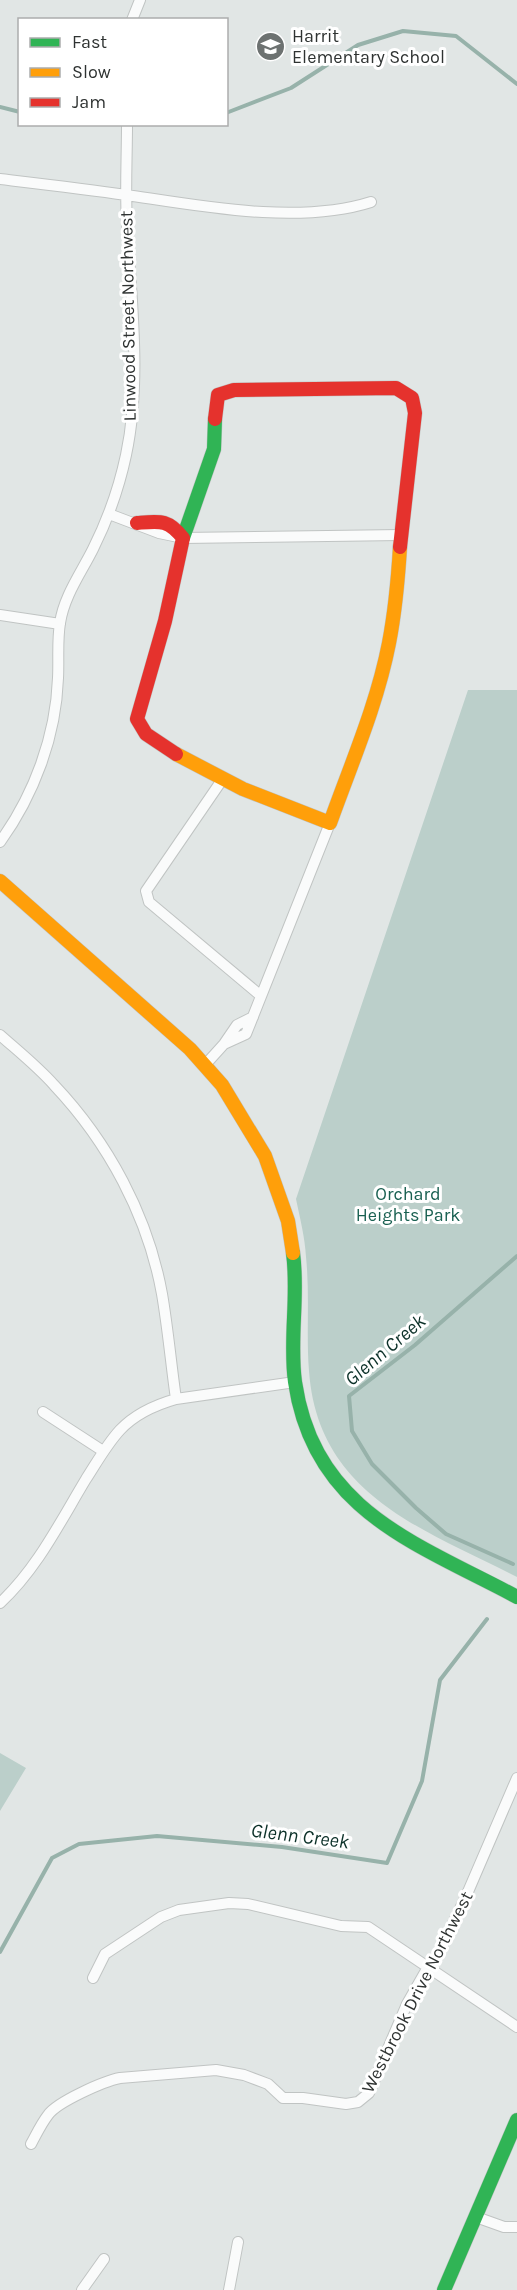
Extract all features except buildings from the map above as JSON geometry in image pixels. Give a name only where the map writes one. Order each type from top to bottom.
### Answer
[{"type":"street","points":[[133,18],[140,0]]},
{"type":"street","name":"Linwood Street Northwest","points":[[0,842],[26,799],[46,749],[58,678],[60,624],[67,599],[109,514],[126,455],[133,389],[132,279],[126,223],[127,126]]},
{"type":"street","points":[[0,179],[200,206],[270,211],[320,212],[348,209],[371,202]]},
{"type":"street","points":[[205,1065],[237,1025],[253,1017],[330,823],[377,690],[396,600],[415,412],[414,402],[406,392],[396,388],[226,391],[218,395],[215,407],[214,449],[183,538],[165,621],[137,719],[139,728],[178,756],[222,780],[330,823]]},
{"type":"street","points":[[109,514],[137,523],[161,522],[173,525],[183,538]]},
{"type":"street","points":[[183,538],[401,535]]},
{"type":"street","points":[[0,615],[60,624]]},
{"type":"street","points":[[222,780],[146,891],[148,902],[260,995]]},
{"type":"street","points":[[0,881],[190,1049],[222,1085],[245,1120],[265,1156],[288,1221],[294,1261],[296,1298],[293,1360],[295,1382],[303,1416],[312,1443],[339,1486],[354,1502],[387,1528],[517,1597]]},
{"type":"street","points":[[2,1042],[54,1084],[90,1128],[124,1182],[139,1215],[162,1293],[176,1399]]},
{"type":"street","points":[[0,1603],[26,1576],[103,1451],[121,1429],[140,1413],[158,1404],[176,1399],[295,1382]]},
{"type":"street","points":[[43,1412],[103,1451]]},
{"type":"street","name":"Westbrook Drive Northwest","points":[[31,2144],[48,2113],[56,2107],[106,2081],[120,2078],[216,2070],[230,2071],[268,2084],[284,2098],[303,2098],[346,2104],[358,2102],[369,2093],[407,2004],[428,1966],[438,1955],[517,1778]]},
{"type":"street","points":[[93,1978],[105,1954],[161,1917],[179,1910],[229,1903],[248,1904],[341,1926],[368,1927],[517,2027]]},
{"type":"street","points":[[444,2290],[517,2120]]},
{"type":"street","points":[[476,2217],[504,2227],[517,2227]]},
{"type":"street","points":[[229,2290],[238,2242]]},
{"type":"street","points":[[82,2290],[104,2259]]},
{"type":"green space","name":"Orchard Heights Park","points":[[468,690],[517,690],[517,1577],[446,1542],[381,1502],[354,1478],[332,1449],[317,1413],[309,1371],[305,1243],[296,1199]]},
{"type":"green space","points":[[0,1753],[26,1768],[0,1811]]},
{"type":"waterway","points":[[228,112],[291,88],[358,45],[403,31],[456,36],[517,84]]},
{"type":"waterway","points":[[0,107],[18,112]]},
{"type":"waterway","name":"Glenn Creek","points":[[513,1564],[446,1534],[372,1464],[352,1431],[349,1396],[415,1345],[517,1256]]},
{"type":"waterway","name":"Glenn Creek","points":[[0,1952],[52,1858],[79,1844],[157,1836],[282,1847],[387,1863],[422,1781],[440,1680],[487,1619]]},
{"type":"traffic: fast","points":[[183,538],[214,449],[215,419]]},
{"type":"traffic: fast","points":[[293,1253],[295,1382],[306,1426],[324,1462],[347,1492],[375,1518],[442,1559],[517,1597]]},
{"type":"traffic: fast","points":[[444,2290],[517,2120]]},
{"type":"traffic: slow","points":[[176,754],[243,789],[330,823],[363,734],[384,666],[395,608],[400,547]]},
{"type":"traffic: slow","points":[[0,881],[190,1049],[222,1085],[265,1156],[288,1221],[293,1253]]},
{"type":"traffic: jam","points":[[215,419],[218,395],[234,390],[396,388],[412,398],[415,413],[400,547]]},
{"type":"traffic: jam","points":[[137,523],[168,524],[183,538],[165,621],[137,719],[146,734],[176,754]]},
{"type":"place","name":"Harrit Elementary School","points":[[271,46]]}]
